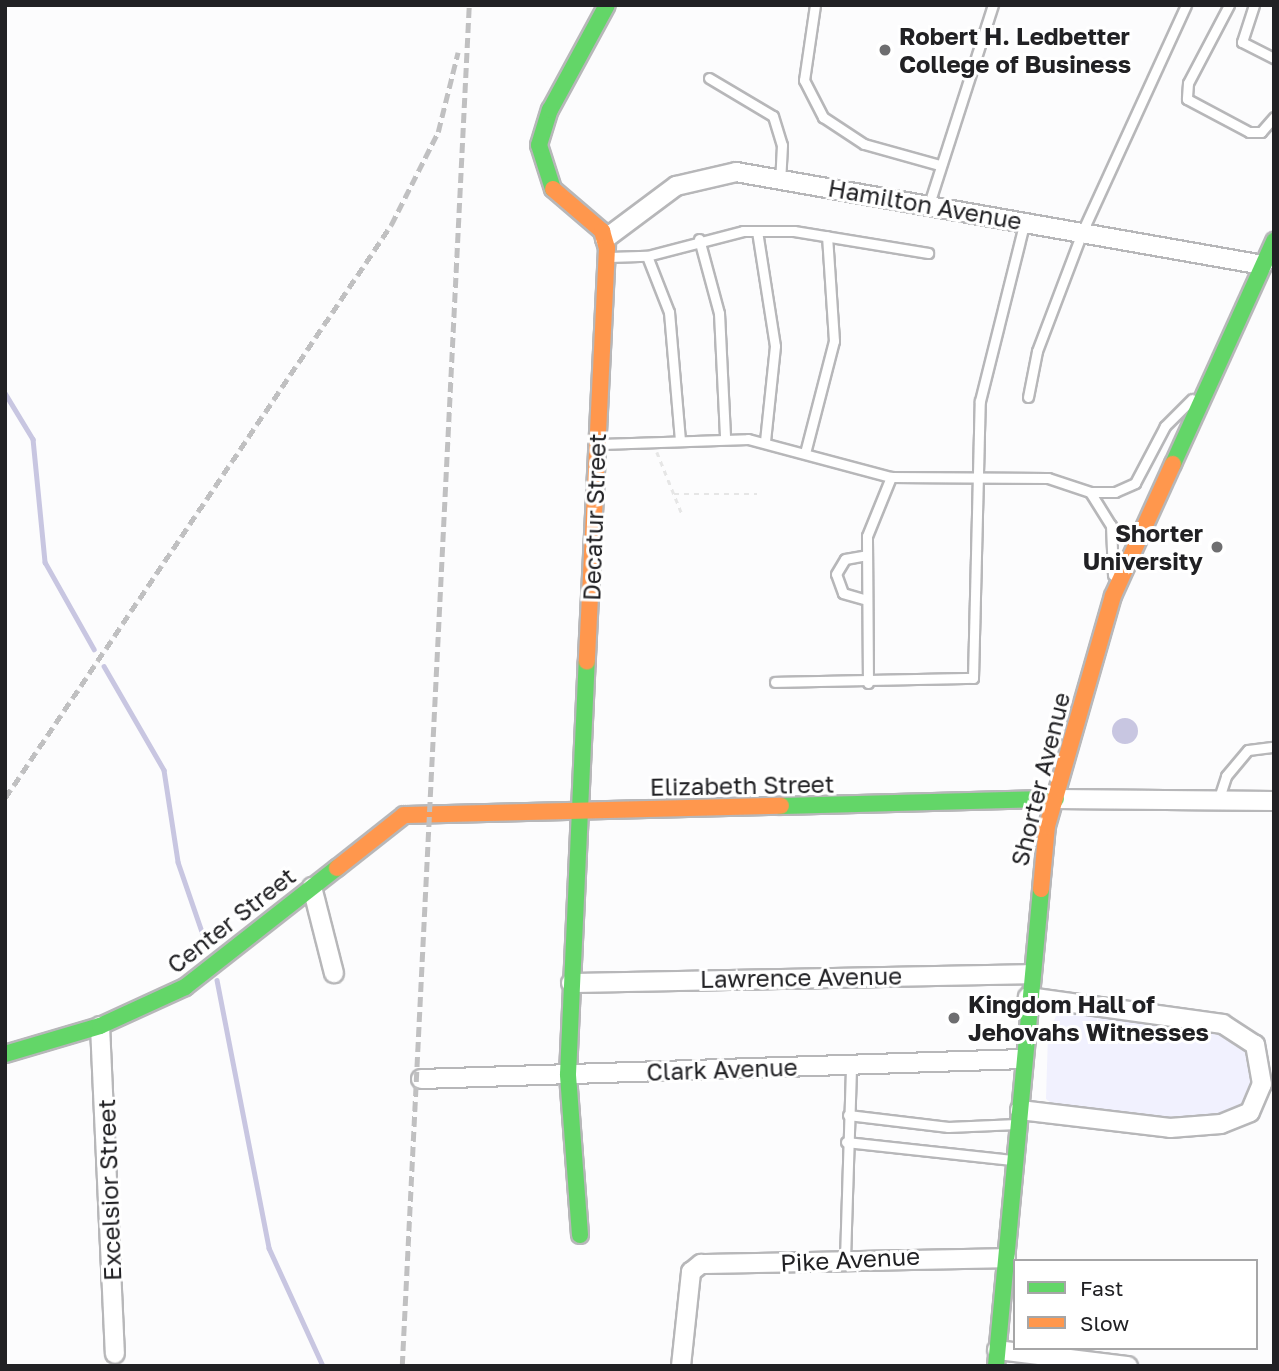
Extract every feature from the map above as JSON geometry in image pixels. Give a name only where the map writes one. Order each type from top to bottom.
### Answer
[{"type":"street","points":[[606,248],[548,184],[539,145],[550,110],[607,5]]},
{"type":"street","name":"Hamilton Avenue","points":[[606,248],[654,200],[698,177],[736,172],[1083,230],[1263,265]]},
{"type":"street","name":"Shorter Avenue","points":[[997,1358],[1041,852],[1113,596],[1274,241]]},
{"type":"street","name":"Decatur Street","points":[[580,1235],[568,1074],[606,248]]},
{"type":"street","points":[[1056,799],[1219,797],[1274,801]]},
{"type":"street","name":"Elizabeth Street","points":[[429,815],[1056,799]]},
{"type":"street","name":"Center Street","points":[[5,1054],[100,1026],[209,972],[396,817],[429,815]]},
{"type":"street","points":[[312,887],[334,973]]},
{"type":"street","name":"Lawrence Avenue","points":[[571,983],[1030,974]]},
{"type":"street","points":[[1019,1117],[1170,1128],[1221,1125],[1250,1112],[1262,1084],[1255,1045],[1223,1024],[1028,996]]},
{"type":"street","name":"Excelsior Street","points":[[100,1026],[114,1360]]},
{"type":"street","name":"Clark Avenue","points":[[421,1079],[1023,1059]]},
{"type":"street","name":"Pike Avenue","points":[[681,1366],[694,1267],[845,1259],[1006,1258]]},
{"type":"street","points":[[997,1358],[1128,1366]]},
{"type":"lane","points":[[815,5],[804,80],[823,117],[864,144],[939,165]]},
{"type":"lane","points":[[929,204],[939,165],[993,5]]},
{"type":"lane","points":[[1028,397],[1037,351],[1083,230],[1186,5]]},
{"type":"lane","points":[[1229,5],[1188,83],[1187,99],[1249,132],[1261,132],[1274,117]]},
{"type":"lane","points":[[1254,5],[1242,42],[1274,58]]},
{"type":"lane","points":[[709,78],[773,116],[782,145],[780,178]]},
{"type":"lane","points":[[775,682],[868,683],[973,678],[975,478],[986,357],[1025,220]]},
{"type":"lane","points":[[606,248],[647,256],[699,239],[757,231],[827,236],[928,253]]},
{"type":"lane","points":[[757,231],[775,345],[765,441]]},
{"type":"lane","points":[[805,453],[834,341],[827,236]]},
{"type":"lane","points":[[699,239],[719,313],[725,438]]},
{"type":"lane","points":[[647,256],[669,312],[680,441]]},
{"type":"lane","points":[[597,444],[725,438],[765,441],[891,477],[1048,478],[1090,492],[1115,492],[1135,483],[1166,426],[1212,377]]},
{"type":"lane","points":[[868,683],[867,555],[870,517],[891,477]]},
{"type":"lane","points":[[1090,492],[1111,525],[1113,596]]},
{"type":"lane","points":[[867,555],[845,559],[836,574],[843,593],[867,600]]},
{"type":"lane","points":[[1219,797],[1226,776],[1248,750],[1274,747]]},
{"type":"lane","points":[[845,1259],[846,1142],[851,1064]]},
{"type":"lane","points":[[848,1115],[948,1127],[1019,1117]]},
{"type":"lane","points":[[846,1142],[1015,1160]]},
{"type":"path","points":[[653,443],[682,514]]},
{"type":"path","points":[[674,494],[757,494]]},
{"type":"shaded area","points":[[1073,1012],[1226,1036],[1245,1049],[1253,1088],[1248,1102],[1223,1118],[1175,1121],[1056,1107],[1046,1099],[1048,1034],[1056,1016]]},
{"type":"water","points":[[1125,718],[1134,722],[1138,731],[1134,740],[1125,744],[1116,740],[1112,731],[1116,722]]},
{"type":"waterway","points":[[5,393],[33,439],[45,562],[94,649]]},
{"type":"waterway","points":[[104,666],[164,770],[178,862],[207,946]]},
{"type":"waterway","points":[[217,980],[269,1248],[323,1366]]},
{"type":"railway","points":[[402,1366],[469,5]]},
{"type":"railway","points":[[5,798],[391,225],[438,132],[458,52]]},
{"type":"traffic: fast","points":[[553,189],[539,145],[550,110],[607,5]]},
{"type":"traffic: fast","points":[[1173,464],[1274,241]]},
{"type":"traffic: fast","points":[[580,1235],[568,1074],[587,662]]},
{"type":"traffic: fast","points":[[781,806],[1056,799]]},
{"type":"traffic: fast","points":[[5,1054],[100,1026],[185,987],[337,868]]},
{"type":"traffic: fast","points":[[996,1366],[1041,889]]},
{"type":"traffic: slow","points":[[553,189],[602,231],[607,248],[587,662]]},
{"type":"traffic: slow","points":[[1041,889],[1047,826],[1113,596],[1173,464]]},
{"type":"traffic: slow","points":[[337,868],[404,815],[781,806]]},
{"type":"place","name":"Robert H. Ledbetter College of Business","points":[[885,50]]},
{"type":"place","name":"Shorter University","points":[[1217,547]]},
{"type":"place","name":"Kingdom Hall of Jehovahs Witnesses","points":[[954,1018]]}]
